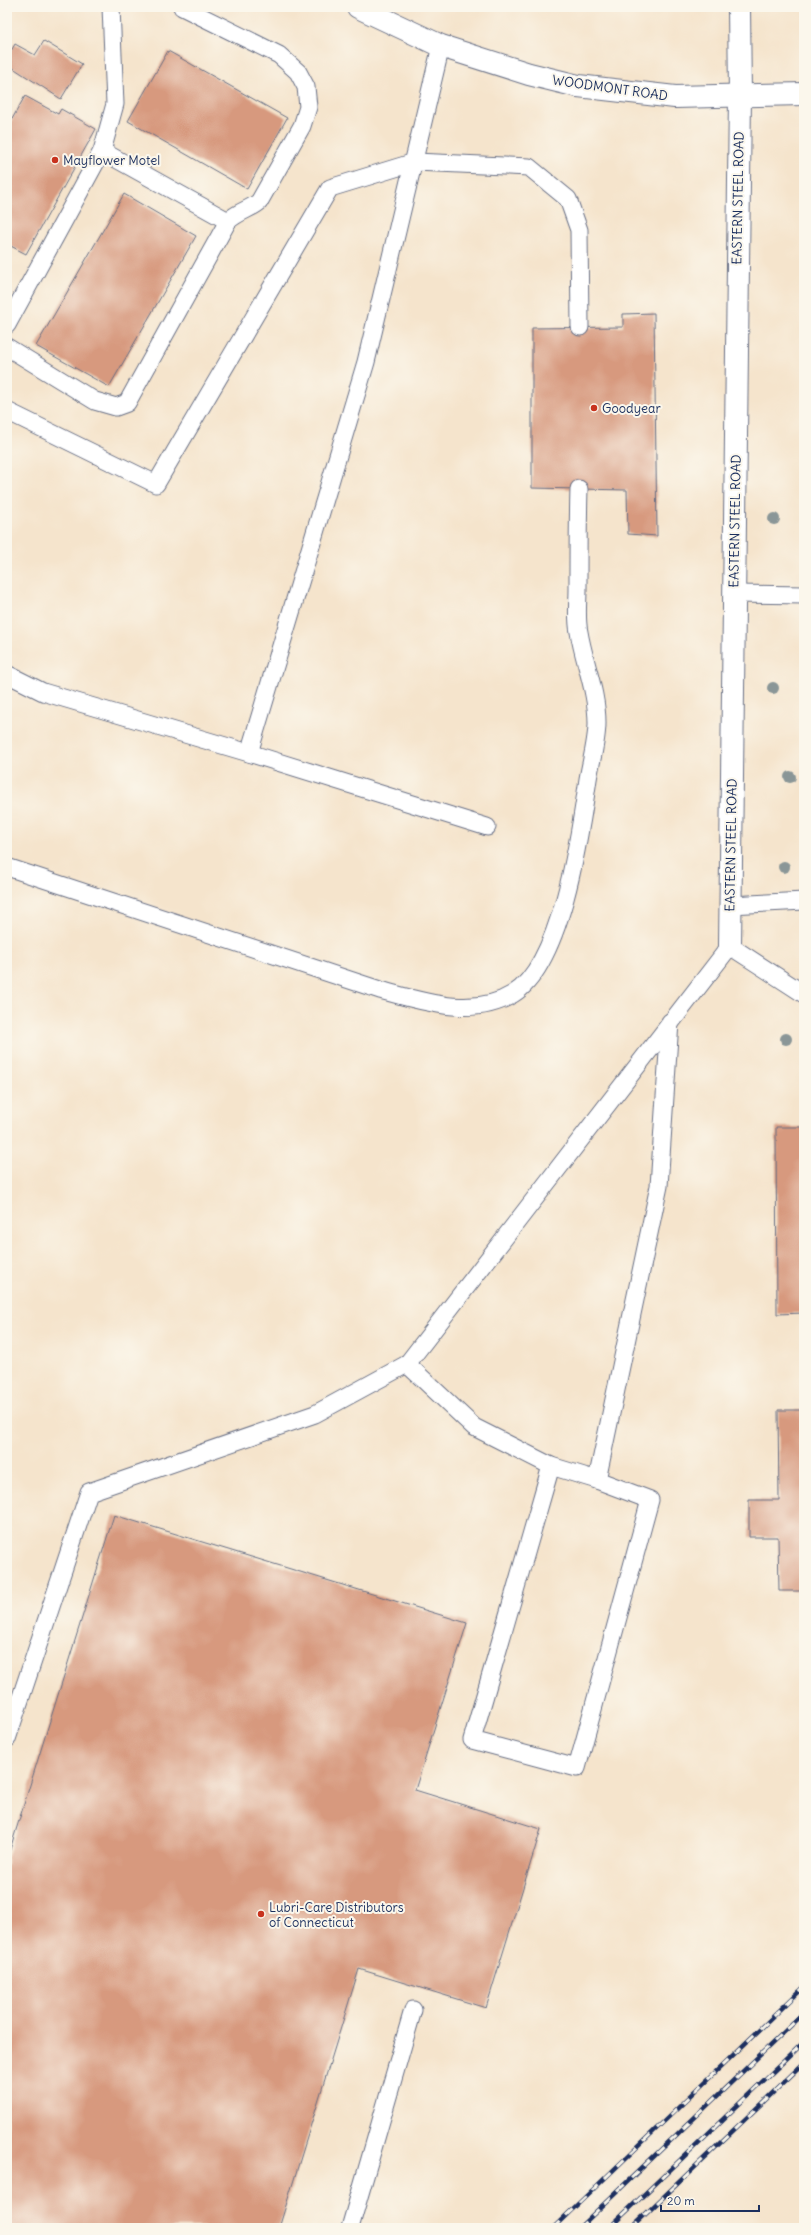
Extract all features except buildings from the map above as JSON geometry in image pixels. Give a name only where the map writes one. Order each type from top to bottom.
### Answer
[{"type":"street","name":"WOODMONT ROAD","points":[[358,7],[441,46],[529,74],[578,86],[675,97],[804,94]]},
{"type":"street","name":"EASTERN STEEL ROAD","points":[[730,946],[740,96],[739,7]]},
{"type":"lane","points":[[7,325],[102,151],[115,104],[111,7]]},
{"type":"lane","points":[[7,347],[96,400],[109,406],[123,406],[132,396],[228,221],[237,213],[253,207],[264,194],[302,126],[308,107],[308,95],[298,72],[279,55],[182,7]]},
{"type":"lane","points":[[249,753],[366,362],[415,162],[441,46]]},
{"type":"lane","points":[[102,151],[228,221]]},
{"type":"lane","points":[[7,410],[156,484],[330,188],[415,162],[529,167],[568,199],[579,230],[580,327]]},
{"type":"lane","points":[[7,867],[380,990],[425,1002],[447,1006],[472,1005],[493,1002],[513,994],[529,981],[556,927],[576,858],[597,723],[590,674],[578,631],[579,489]]},
{"type":"lane","points":[[734,594],[804,595]]},
{"type":"lane","points":[[7,674],[43,692],[249,753],[487,827]]},
{"type":"lane","points":[[730,904],[804,901]]},
{"type":"lane","points":[[7,1739],[89,1492],[315,1414],[407,1364],[730,946],[804,994]]},
{"type":"lane","points":[[597,1480],[659,1186],[670,1022]]},
{"type":"lane","points":[[407,1364],[474,1427],[552,1466],[597,1480],[650,1500],[577,1768],[472,1740],[552,1466]]},
{"type":"lane","points":[[350,2228],[413,2010]]},
{"type":"railway","points":[[553,2228],[804,1987]]},
{"type":"railway","points":[[579,2228],[804,2013]]},
{"type":"railway","points":[[609,2228],[804,2042]]},
{"type":"railway","points":[[631,2228],[804,2063]]},
{"type":"place","name":"Mayflower Motel","points":[[55,160]]},
{"type":"place","name":"Goodyear","points":[[594,408]]},
{"type":"place","name":"Lubri-Care Distributors of Connecticut","points":[[261,1914]]}]
